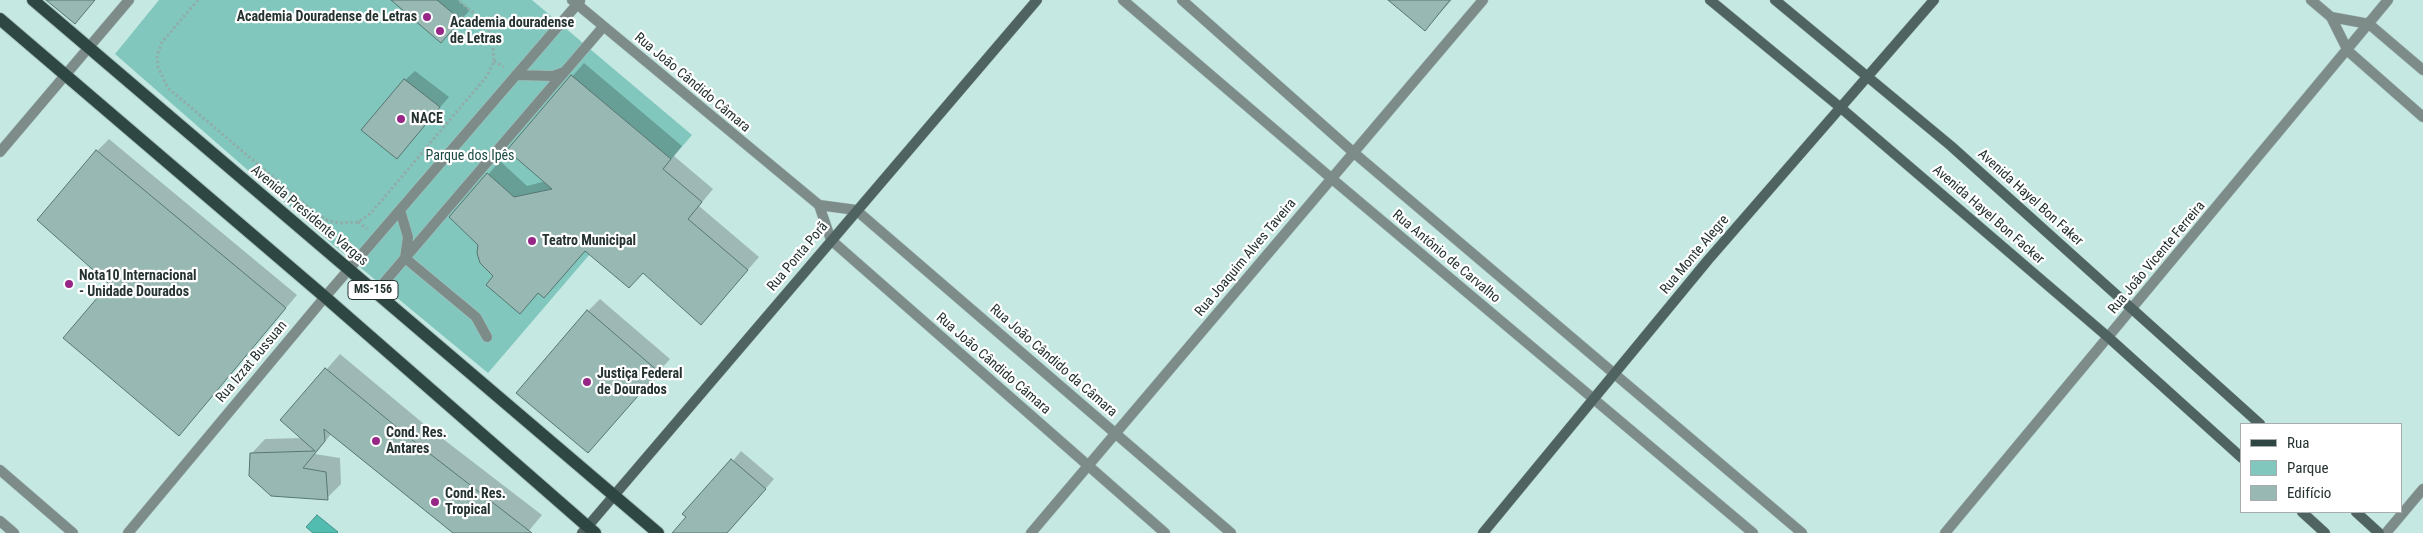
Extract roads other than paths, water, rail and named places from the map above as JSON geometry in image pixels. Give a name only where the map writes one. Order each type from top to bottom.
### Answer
[{"type":"main road","name":"Avenida Presidente Vargas","points":[[33,0],[658,533]]},
{"type":"main road","points":[[0,19],[325,297],[588,531]]},
{"type":"street","points":[[0,152],[129,0]]},
{"type":"street","name":"Rua Ponta Porã","points":[[588,531],[614,495],[1037,0]]},
{"type":"street","name":"Rua Antônio de Carvalho","points":[[1123,0],[1331,178],[1753,533]]},
{"type":"street","name":"Rua Antônio de Carvalho","points":[[1182,0],[1354,152],[1802,533]]},
{"type":"street","name":"Rua Joaquim Alves Taveira","points":[[1031,533],[1483,0]]},
{"type":"street","name":"Avenida Hayel Bon Facker","points":[[1710,0],[1841,108],[2108,337],[2240,456]]},
{"type":"street","name":"Avenida Hayel Bon Faker","points":[[1776,0],[1868,75],[2133,308],[2259,423]]},
{"type":"street","name":"Rua Monte Alegre","points":[[1484,533],[1708,260],[1934,0]]},
{"type":"street","points":[[2311,0],[2331,17],[2348,51],[2423,117]]},
{"type":"street","name":"Rua João Vicente Ferreira","points":[[1945,533],[2348,51],[2388,0]]},
{"type":"street","name":"Rua João Cândido Câmara","points":[[577,2],[603,27],[818,205],[831,240],[1166,533]]},
{"type":"street","name":"Rua Izzat Bussuan","points":[[128,533],[325,297],[577,2]]},
{"type":"street","points":[[2331,17],[2369,24],[2423,70]]},
{"type":"street","points":[[376,292],[603,27]]},
{"type":"street","points":[[516,75],[552,76],[564,72]]},
{"type":"street","points":[[818,205],[856,210]]},
{"type":"street","points":[[400,210],[408,237],[405,258]]},
{"type":"street","name":"Rua João Cândido da Câmara","points":[[856,210],[1231,533]]},
{"type":"street","points":[[405,258],[476,317],[487,337]]},
{"type":"street","points":[[0,470],[73,533]]},
{"type":"street","points":[[2403,513],[2423,489]]},
{"type":"street","points":[[2303,513],[2325,533]]},
{"type":"street","points":[[2357,513],[2379,533]]},
{"type":"street","points":[[2386,533],[2403,513]]},
{"type":"street","points":[[0,521],[14,533]]},
{"type":"place","name":"Academia Douradense de Letras","points":[[427,17]]},
{"type":"place","name":"Academia douradense de Letras","points":[[440,31]]},
{"type":"place","name":"NACE","points":[[401,119]]},
{"type":"place","name":"Teatro Municipal","points":[[532,241]]},
{"type":"place","name":"Nota10 Internacional - Unidade Dourados","points":[[69,284]]},
{"type":"place","name":"Justiça Federal de Dourados","points":[[587,382]]},
{"type":"place","name":"Cond. Res. Antares","points":[[376,441]]},
{"type":"place","name":"Cond. Res. Tropical","points":[[435,502]]},
{"type":"park label","name":"Parque dos Ipês","points":[[470,156]]}]
